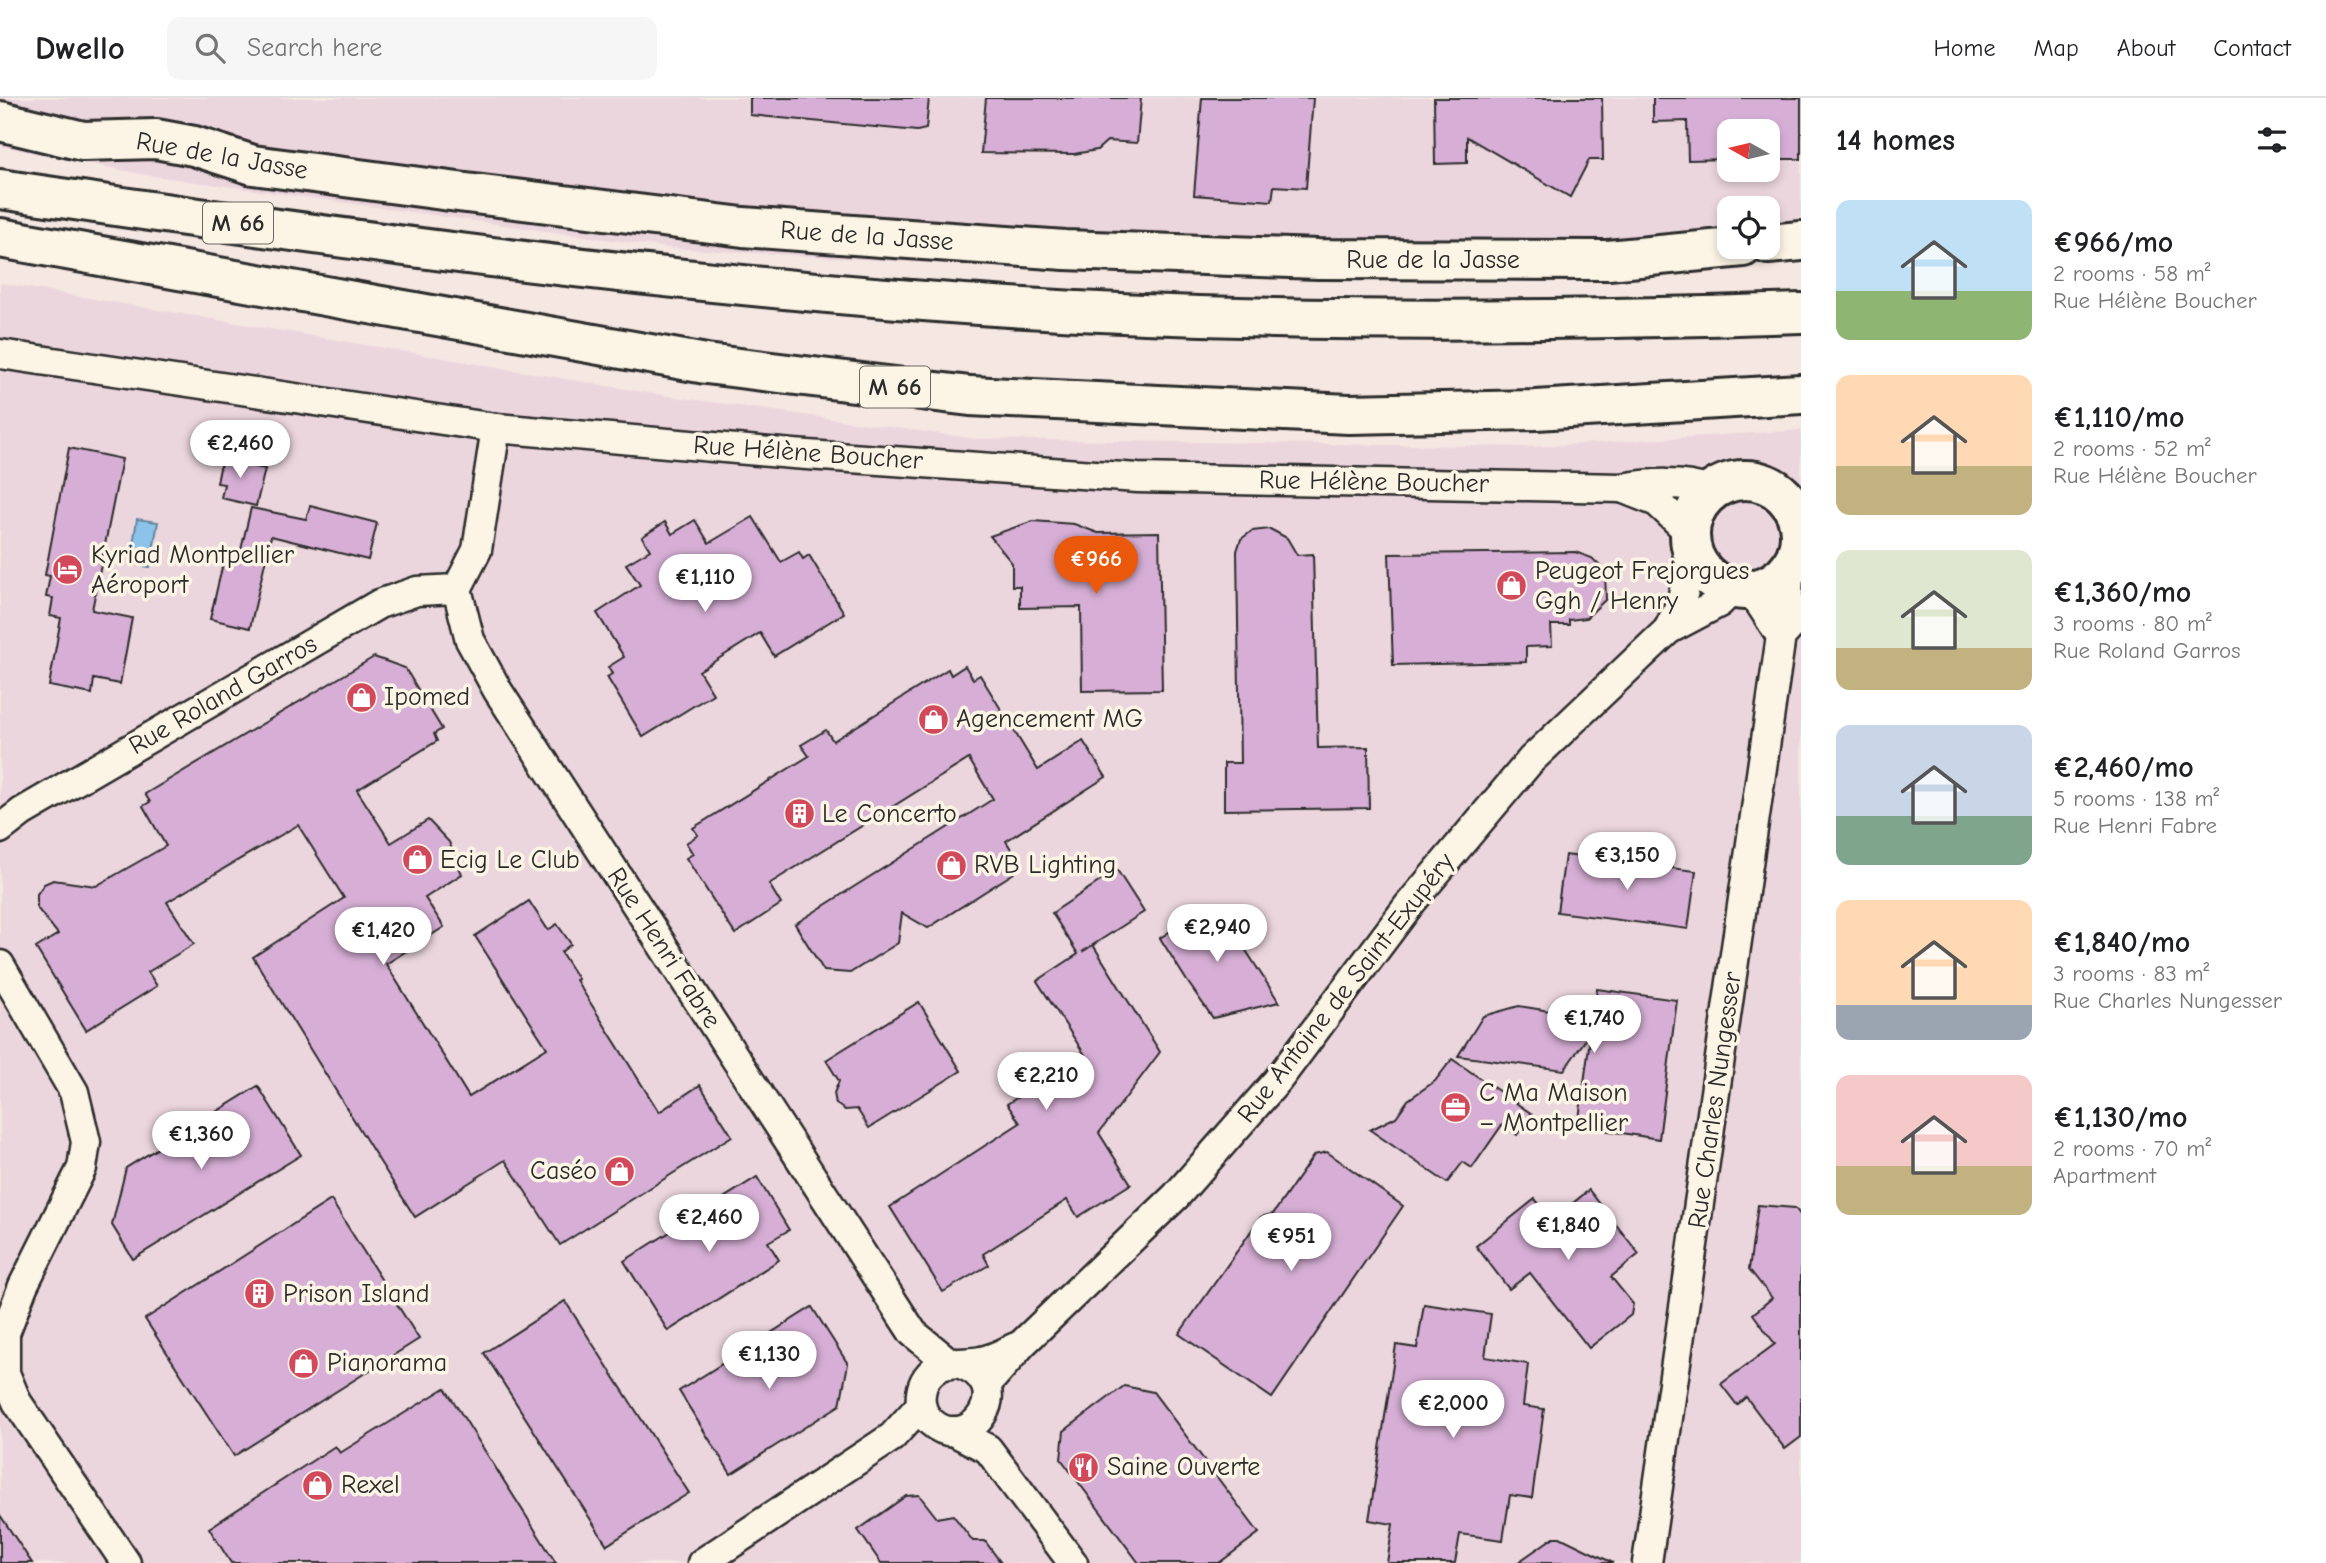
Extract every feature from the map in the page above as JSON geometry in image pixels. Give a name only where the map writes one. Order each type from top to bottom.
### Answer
[{"type":"main road","name":"Rue de la Jasse","points":[[0,121],[83,141],[144,138],[194,146],[253,165],[743,227],[1065,250],[1318,260],[1608,260],[1717,250]]},
{"type":"main road","name":"M 66","points":[[0,189],[477,255],[912,300],[1292,319],[1464,321],[1801,313]]},
{"type":"main road","name":"M 66","points":[[0,238],[706,364],[970,396],[1349,414],[1536,410],[1801,394]]},
{"type":"main road","points":[[1780,243],[1801,241]]},
{"type":"main road","points":[[1742,480],[1788,486],[1787,499],[1795,513],[1796,552],[1772,583],[1742,590],[1710,577],[1692,545],[1693,517],[1712,491],[1742,480]]},
{"type":"street","name":"Rue Hélène Boucher","points":[[0,354],[496,428],[780,453],[1139,478],[1621,488],[1672,484],[1692,485],[1712,491]]},
{"type":"street","points":[[457,589],[477,550],[496,428]]},
{"type":"street","name":"Rue Hélène Boucher","points":[[1621,488],[1657,502],[1692,545]]},
{"type":"street","name":"Rue Antoine de Saint-Exupéry","points":[[1668,630],[1680,605],[1692,545]]},
{"type":"street","name":"Rue Charles Nungesser","points":[[1647,1563],[1781,636],[1787,630],[1796,552]]},
{"type":"street","name":"Rue Roland Garros","points":[[0,829],[23,812],[379,604],[417,591],[457,589]]},
{"type":"street","name":"Rue Henri Fabre","points":[[457,589],[470,640],[498,691],[913,1333],[956,1364]]},
{"type":"street","points":[[1742,590],[1781,636]]},
{"type":"street","name":"Rue Antoine de Saint-Exupéry","points":[[986,1396],[1022,1344],[1176,1196],[1278,1081],[1409,905],[1531,760],[1668,630],[1742,590]]},
{"type":"street","points":[[0,965],[74,1092],[86,1142],[82,1168],[23,1286],[5,1333],[5,1373],[17,1402],[126,1563]]},
{"type":"street","name":"Rue Henri Fabre","points":[[913,1333],[922,1394]]},
{"type":"street","name":"Rue Antoine de Saint-Exupéry","points":[[956,1364],[983,1361],[1022,1344]]},
{"type":"street","points":[[702,1563],[892,1437],[922,1394],[930,1373],[956,1364],[972,1368],[986,1396],[988,1448]]},
{"type":"street","points":[[922,1394],[925,1415],[947,1430],[988,1448],[1073,1563]]},
{"type":"street","points":[[892,1437],[973,1425],[986,1396]]},
{"type":"shaded area","points":[[0,98],[1801,98],[1801,249],[1780,252],[1780,196],[1717,196],[1717,259],[1725,259],[1559,281],[1010,268],[668,248],[146,175],[0,146]]},
{"type":"shaded area","points":[[0,283],[661,395],[976,439],[1534,447],[1801,430],[1801,1563],[0,1563]]},
{"type":"water","points":[[137,519],[158,522],[150,567],[130,564]]},
{"type":"building","points":[[750,98],[929,98],[926,129],[917,131],[750,115]]},
{"type":"building","points":[[986,98],[1141,98],[1137,143],[1107,141],[1097,150],[1074,154],[981,153]]},
{"type":"building","points":[[1202,98],[1313,98],[1306,188],[1274,186],[1272,201],[1194,195]]},
{"type":"building","points":[[1434,98],[1602,98],[1603,160],[1589,160],[1570,197],[1467,137],[1467,163],[1435,164]]},
{"type":"building","points":[[1653,98],[1801,98],[1801,159],[1780,159],[1780,119],[1717,119],[1717,159],[1688,160],[1687,121],[1653,122]]},
{"type":"building","name":"Kyriad Montpellier Aéroport","points":[[69,448],[122,459],[92,610],[132,618],[120,684],[94,679],[92,694],[49,686],[61,618],[50,616],[53,598],[46,597],[50,576],[45,575]]},
{"type":"building","points":[[223,453],[252,460],[251,466],[265,469],[256,506],[221,498],[224,484],[217,483]]},
{"type":"building","points":[[310,506],[377,523],[368,560],[271,536],[250,628],[210,619],[226,550],[240,554],[251,508],[306,519]]},
{"type":"building","points":[[753,517],[781,562],[799,552],[803,559],[809,555],[844,613],[774,656],[760,633],[699,671],[713,694],[643,737],[607,677],[612,674],[608,667],[624,657],[597,613],[640,585],[626,564],[650,550],[642,537],[665,522],[672,534],[695,520],[709,543]]},
{"type":"building","points":[[1033,521],[1074,524],[1098,533],[1159,532],[1162,690],[1082,691],[1081,607],[1020,608],[1020,586],[1012,586],[1012,563],[990,536]]},
{"type":"building","points":[[1270,529],[1287,538],[1297,555],[1313,554],[1318,748],[1368,747],[1369,808],[1224,810],[1224,763],[1240,763],[1237,551],[1241,539],[1252,531]]},
{"type":"building","points":[[1575,552],[1592,558],[1605,571],[1606,599],[1586,618],[1569,620],[1569,625],[1551,625],[1552,646],[1526,647],[1526,662],[1393,665],[1389,554]]},
{"type":"building","points":[[374,657],[405,668],[442,729],[434,734],[437,741],[357,790],[391,843],[428,820],[449,842],[462,874],[425,898],[444,927],[386,964],[469,1097],[547,1048],[475,936],[529,901],[548,930],[557,924],[571,944],[561,952],[659,1112],[700,1085],[732,1136],[560,1245],[505,1160],[415,1217],[380,1162],[253,957],[344,898],[298,825],[167,902],[194,944],[148,972],[157,986],[86,1030],[36,948],[58,934],[37,908],[37,894],[44,884],[53,880],[96,886],[166,846],[143,806],[150,802],[145,794]]},
{"type":"building","points":[[965,666],[973,679],[980,675],[1038,770],[1083,741],[1106,777],[1006,841],[1016,857],[1014,873],[928,928],[902,913],[898,943],[850,973],[824,971],[795,924],[993,799],[969,759],[769,884],[781,904],[735,934],[686,858],[693,854],[686,843],[698,835],[693,828],[809,756],[801,745],[826,730],[833,741],[948,669],[951,675]]},
{"type":"building","points":[[1565,855],[1696,871],[1688,929],[1557,912]]},
{"type":"building","points":[[1117,870],[1144,912],[1082,952],[1093,945],[1160,1052],[1099,1133],[1131,1184],[1078,1217],[1067,1200],[983,1254],[989,1265],[943,1292],[890,1207],[1020,1123],[1007,1104],[1085,1055],[1037,981],[1078,954],[1052,913]]},
{"type":"building","points":[[1215,902],[1279,1002],[1213,1018],[1187,981],[1160,938]]},
{"type":"building","points":[[1597,989],[1677,1000],[1659,1139],[1578,1126],[1591,1032],[1564,1070],[1458,1056],[1483,1016],[1519,1006],[1593,1018]]},
{"type":"building","points":[[919,1002],[961,1071],[869,1128],[857,1109],[845,1110],[836,1104],[834,1093],[839,1081],[826,1060]]},
{"type":"building","points":[[1452,1059],[1532,1114],[1517,1135],[1502,1125],[1472,1168],[1463,1162],[1447,1183],[1370,1130],[1396,1117],[1408,1100],[1435,1081]]},
{"type":"building","points":[[258,1086],[301,1155],[133,1259],[112,1225],[126,1168]]},
{"type":"building","points":[[1327,1152],[1403,1206],[1272,1398],[1179,1334],[1261,1217],[1273,1214],[1314,1155]]},
{"type":"building","points":[[757,1177],[789,1230],[768,1242],[779,1260],[668,1331],[624,1261]]},
{"type":"building","points":[[1589,1190],[1639,1254],[1611,1277],[1633,1304],[1631,1315],[1589,1348],[1530,1273],[1509,1289],[1476,1246],[1535,1199],[1552,1220]]},
{"type":"building","points":[[331,1200],[419,1339],[234,1456],[145,1319]]},
{"type":"building","points":[[1758,1205],[1795,1208],[1801,1216],[1801,1437],[1785,1449],[1746,1397],[1737,1405],[1721,1384],[1775,1344],[1753,1314],[1772,1298],[1749,1269]]},
{"type":"building","points":[[565,1301],[689,1493],[607,1545],[484,1353]]},
{"type":"building","points":[[1424,1304],[1491,1314],[1485,1357],[1528,1364],[1523,1406],[1544,1409],[1532,1498],[1510,1495],[1503,1540],[1460,1534],[1455,1563],[1387,1563],[1393,1524],[1369,1520],[1396,1345],[1417,1348]]},
{"type":"building","points":[[812,1307],[848,1364],[840,1405],[731,1474],[679,1391]]},
{"type":"building","points":[[1124,1386],[1153,1392],[1259,1533],[1219,1563],[1139,1563],[1061,1459],[1064,1431]]},
{"type":"building","points":[[445,1388],[556,1563],[231,1563],[209,1528],[335,1446],[340,1453]]},
{"type":"building","points":[[919,1495],[937,1518],[953,1515],[973,1541],[985,1541],[1001,1563],[881,1563],[858,1530],[906,1496]]},
{"type":"building","points":[[0,1515],[32,1563],[0,1563]]},
{"type":"building","points":[[1554,1537],[1560,1537],[1613,1563],[1517,1563]]},
{"type":"place","name":"Kyriad Montpellier Aéroport","points":[[68,570]]},
{"type":"place","name":"Peugeot Frejorgues Ggh / Henry","points":[[1512,586]]},
{"type":"place","name":"Ipomed","points":[[361,697]]},
{"type":"place","name":"Agencement MG","points":[[933,719]]},
{"type":"place","name":"Le Concerto","points":[[799,814]]},
{"type":"place","name":"Ecig Le Club","points":[[417,860]]},
{"type":"place","name":"RVB Lighting","points":[[951,865]]},
{"type":"place","name":"C Ma Maison – Montpellier","points":[[1456,1108]]},
{"type":"place","name":"Caséo","points":[[620,1171]]},
{"type":"place","name":"Prison Island","points":[[260,1294]]},
{"type":"place","name":"Pianorama","points":[[304,1363]]},
{"type":"place","name":"Saine Ouverte","points":[[1084,1467]]},
{"type":"place","name":"Rexel","points":[[318,1485]]}]
